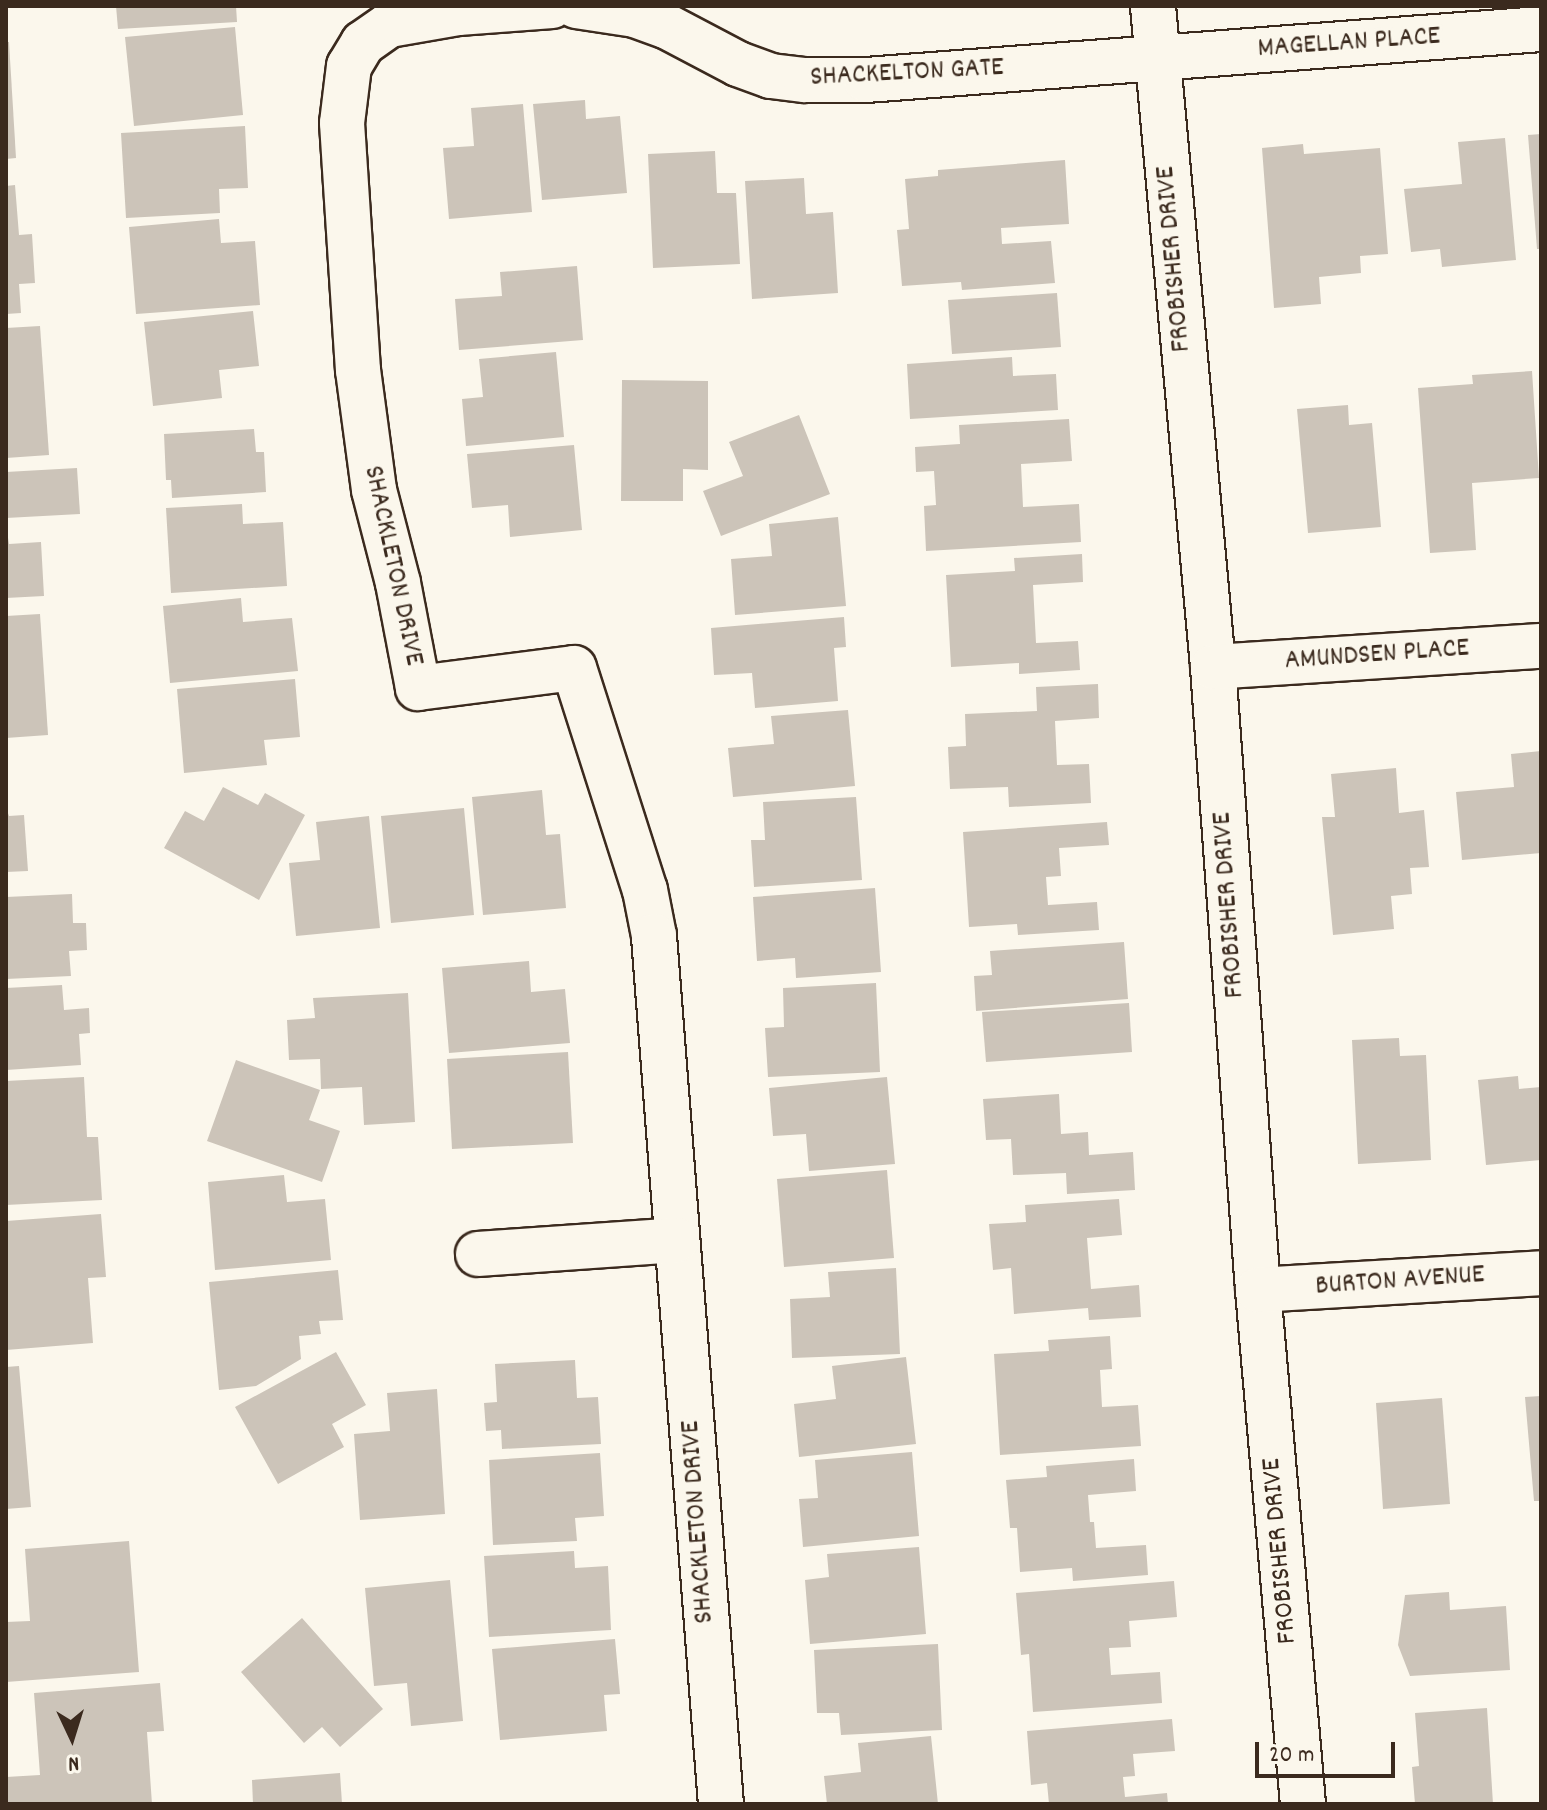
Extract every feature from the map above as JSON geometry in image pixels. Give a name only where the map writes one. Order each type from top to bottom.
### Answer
[{"type":"street","name":"SHACKLETON DRIVE","points":[[552,6],[423,17],[389,25],[363,43],[349,66],[342,123],[358,370],[374,490],[398,583],[418,688],[574,668],[645,890],[654,936],[721,1804]]},
{"type":"street","name":"SHACKELTON GATE","points":[[576,6],[635,15],[666,26],[738,64],[771,76],[805,80],[866,80],[1156,58]]},
{"type":"street","name":"FROBISHER DRIVE","points":[[1153,6],[1213,667],[1258,1290],[1303,1804]]},
{"type":"street","name":"MAGELLAN PLACE","points":[[1156,58],[1541,29]]},
{"type":"street","name":"AMUNDSEN PLACE","points":[[1213,667],[1541,646]]},
{"type":"street","points":[[478,1254],[677,1240]]},
{"type":"street","name":"BURTON AVENUE","points":[[1258,1290],[1541,1273]]},
{"type":"building","points":[[116,6],[236,6],[237,22],[118,29]]},
{"type":"building","points":[[235,27],[243,115],[134,126],[125,37]]},
{"type":"building","points":[[6,42],[9,42],[16,158],[6,159]]},
{"type":"building","points":[[585,100],[586,119],[620,116],[627,193],[542,200],[533,104]]},
{"type":"building","points":[[523,104],[532,212],[449,219],[443,148],[474,146],[471,108]]},
{"type":"building","points":[[245,126],[248,188],[219,189],[220,213],[126,218],[121,133]]},
{"type":"building","points":[[1541,134],[1541,249],[1537,249],[1528,135]]},
{"type":"building","points":[[1505,138],[1516,260],[1442,267],[1440,249],[1411,252],[1404,189],[1462,184],[1458,142]]},
{"type":"building","points":[[1303,144],[1304,154],[1380,148],[1388,254],[1360,256],[1361,273],[1319,277],[1321,304],[1274,308],[1262,148]]},
{"type":"building","points":[[715,151],[717,193],[736,193],[740,264],[653,268],[648,154]]},
{"type":"building","points":[[1065,160],[1069,224],[1001,228],[1002,244],[1051,241],[1055,283],[962,290],[961,282],[902,286],[897,230],[909,229],[905,179],[938,176],[938,170]]},
{"type":"building","points":[[804,178],[806,214],[833,212],[838,293],[752,299],[745,181]]},
{"type":"building","points":[[15,185],[19,235],[32,234],[35,283],[19,284],[21,313],[6,314],[6,186]]},
{"type":"building","points":[[219,219],[221,243],[255,241],[260,305],[136,314],[129,227]]},
{"type":"building","points":[[577,266],[583,340],[459,350],[455,299],[502,296],[500,272]]},
{"type":"building","points":[[1057,293],[1061,347],[952,354],[948,300]]},
{"type":"building","points":[[253,311],[259,366],[219,370],[222,398],[153,406],[144,322]]},
{"type":"building","points":[[40,326],[49,455],[6,458],[6,328]]},
{"type":"building","points":[[556,352],[564,437],[466,446],[462,399],[483,397],[479,359]]},
{"type":"building","points":[[1012,357],[1013,376],[1056,374],[1058,410],[910,419],[907,364]]},
{"type":"building","points":[[1532,371],[1539,478],[1472,483],[1476,550],[1430,553],[1418,388],[1473,384],[1472,375]]},
{"type":"building","points":[[622,380],[708,381],[708,470],[683,469],[683,501],[621,501]]},
{"type":"building","points":[[1348,405],[1349,425],[1372,423],[1381,527],[1308,533],[1297,409]]},
{"type":"building","points":[[799,415],[830,494],[721,536],[703,491],[743,476],[729,442]]},
{"type":"building","points":[[1069,419],[1072,461],[1021,464],[1023,507],[1079,504],[1081,542],[926,551],[924,506],[936,505],[934,471],[916,472],[915,447],[960,444],[959,425]]},
{"type":"building","points":[[254,429],[256,452],[264,452],[266,492],[172,498],[171,480],[166,480],[164,434]]},
{"type":"building","points":[[574,445],[582,530],[510,537],[508,505],[472,508],[467,454]]},
{"type":"building","points":[[77,468],[80,514],[6,518],[6,472]]},
{"type":"building","points":[[242,504],[243,524],[283,522],[287,586],[171,593],[166,508]]},
{"type":"building","points":[[838,517],[846,606],[735,615],[731,559],[772,556],[769,524]]},
{"type":"building","points":[[6,525],[9,544],[41,542],[44,596],[6,598]]},
{"type":"building","points":[[1082,554],[1083,582],[1033,585],[1036,643],[1078,641],[1080,670],[1019,674],[1019,663],[951,667],[946,575],[1015,571],[1014,558]]},
{"type":"building","points":[[241,598],[243,622],[292,618],[298,671],[170,683],[163,606]]},
{"type":"building","points":[[40,614],[48,735],[6,738],[6,616]]},
{"type":"building","points":[[844,617],[846,647],[834,648],[838,701],[755,708],[752,673],[714,675],[711,628]]},
{"type":"building","points":[[295,679],[300,737],[264,740],[267,765],[184,773],[177,689]]},
{"type":"building","points":[[1098,684],[1099,718],[1055,721],[1057,765],[1089,764],[1091,803],[1009,807],[1008,787],[950,789],[948,747],[966,746],[965,714],[1037,711],[1036,687]]},
{"type":"building","points":[[848,710],[855,786],[733,797],[728,748],[774,744],[771,716]]},
{"type":"building","points":[[1541,751],[1541,853],[1462,860],[1456,792],[1514,787],[1511,754]]},
{"type":"building","points":[[1396,768],[1399,813],[1424,810],[1429,867],[1410,868],[1412,894],[1391,896],[1394,929],[1333,935],[1322,817],[1335,817],[1331,774]]},
{"type":"building","points":[[223,787],[258,805],[265,793],[305,815],[259,900],[164,848],[185,811],[204,821]]},
{"type":"building","points":[[542,790],[546,835],[560,834],[566,908],[483,915],[472,797]]},
{"type":"building","points":[[856,797],[862,880],[754,887],[751,840],[765,840],[763,802]]},
{"type":"building","points":[[6,808],[9,816],[24,815],[28,871],[6,872]]},
{"type":"building","points":[[464,808],[474,915],[391,923],[381,816]]},
{"type":"building","points":[[369,816],[380,928],[296,936],[289,863],[320,860],[316,822]]},
{"type":"building","points":[[1107,822],[1109,845],[1059,848],[1061,876],[1046,877],[1048,905],[1097,902],[1099,930],[1018,935],[1017,924],[969,927],[963,832]]},
{"type":"building","points":[[875,888],[881,972],[796,978],[795,958],[757,961],[753,897]]},
{"type":"building","points":[[72,894],[73,923],[86,923],[87,950],[69,951],[71,976],[6,979],[6,897]]},
{"type":"building","points":[[1124,942],[1128,999],[976,1011],[974,976],[992,975],[990,951]]},
{"type":"building","points":[[529,961],[531,992],[565,989],[570,1043],[449,1053],[442,968]]},
{"type":"building","points":[[876,983],[880,1072],[768,1077],[765,1028],[784,1027],[783,988]]},
{"type":"building","points":[[62,985],[64,1010],[89,1008],[90,1033],[79,1034],[81,1065],[6,1070],[6,988]]},
{"type":"building","points":[[408,993],[415,1122],[364,1125],[362,1087],[321,1089],[320,1059],[289,1060],[287,1020],[315,1018],[313,998]]},
{"type":"building","points":[[1129,1003],[1132,1052],[986,1062],[982,1012]]},
{"type":"building","points":[[1399,1038],[1400,1056],[1426,1055],[1431,1160],[1358,1164],[1352,1040]]},
{"type":"building","points":[[568,1052],[573,1143],[452,1149],[447,1059]]},
{"type":"building","points":[[236,1060],[320,1090],[309,1120],[340,1131],[322,1182],[207,1141]]},
{"type":"building","points":[[1518,1076],[1519,1089],[1541,1087],[1541,1160],[1486,1165],[1478,1080]]},
{"type":"building","points":[[84,1077],[87,1137],[98,1137],[102,1200],[6,1205],[6,1081]]},
{"type":"building","points":[[887,1077],[895,1164],[809,1171],[806,1134],[773,1136],[769,1088]]},
{"type":"building","points":[[1059,1094],[1061,1134],[1088,1132],[1089,1155],[1133,1152],[1135,1190],[1067,1194],[1066,1173],[1013,1175],[1011,1139],[986,1140],[983,1099]]},
{"type":"building","points":[[887,1170],[894,1258],[784,1267],[777,1179]]},
{"type":"building","points":[[284,1175],[287,1202],[325,1199],[331,1260],[215,1270],[208,1182]]},
{"type":"building","points":[[1119,1199],[1122,1235],[1087,1238],[1091,1289],[1139,1285],[1141,1317],[1089,1320],[1088,1308],[1014,1314],[1011,1268],[993,1270],[989,1224],[1026,1222],[1025,1205]]},
{"type":"building","points":[[101,1214],[106,1277],[88,1278],[93,1343],[6,1350],[6,1221]]},
{"type":"building","points":[[896,1268],[900,1354],[792,1358],[790,1299],[830,1297],[828,1272]]},
{"type":"building","points":[[338,1270],[343,1320],[319,1321],[321,1334],[299,1336],[301,1359],[256,1386],[219,1390],[209,1282]]},
{"type":"building","points":[[1110,1336],[1112,1369],[1100,1370],[1102,1407],[1138,1405],[1141,1446],[1000,1455],[994,1354],[1049,1351],[1048,1340]]},
{"type":"building","points":[[336,1352],[366,1405],[332,1424],[344,1447],[278,1484],[235,1407]]},
{"type":"building","points":[[906,1357],[916,1444],[799,1457],[794,1404],[836,1399],[832,1366]]},
{"type":"building","points":[[575,1360],[577,1398],[598,1397],[601,1444],[502,1449],[501,1430],[486,1431],[484,1403],[497,1402],[495,1364]]},
{"type":"building","points":[[19,1366],[31,1507],[6,1509],[6,1367]]},
{"type":"building","points":[[437,1389],[445,1514],[360,1520],[354,1434],[390,1431],[387,1393]]},
{"type":"building","points":[[1541,1396],[1541,1501],[1534,1501],[1525,1397]]},
{"type":"building","points":[[1442,1398],[1450,1504],[1383,1509],[1376,1403]]},
{"type":"building","points":[[912,1452],[919,1536],[803,1547],[799,1499],[818,1498],[815,1460]]},
{"type":"building","points":[[600,1453],[604,1516],[575,1518],[577,1541],[493,1545],[489,1460]]},
{"type":"building","points":[[1134,1459],[1136,1491],[1088,1495],[1090,1522],[1094,1522],[1096,1548],[1146,1545],[1148,1575],[1073,1581],[1072,1568],[1020,1572],[1017,1528],[1010,1528],[1006,1480],[1047,1477],[1046,1466]]},
{"type":"building","points":[[129,1541],[139,1672],[6,1682],[6,1622],[30,1621],[25,1549]]},
{"type":"building","points":[[919,1547],[926,1634],[810,1644],[805,1580],[829,1577],[827,1554]]},
{"type":"building","points":[[574,1551],[575,1568],[608,1566],[611,1630],[489,1637],[484,1556]]},
{"type":"building","points":[[450,1580],[463,1721],[411,1726],[407,1683],[374,1686],[365,1588]]},
{"type":"building","points":[[1174,1581],[1177,1617],[1129,1621],[1131,1647],[1109,1648],[1111,1675],[1160,1672],[1162,1703],[1033,1712],[1029,1654],[1021,1655],[1016,1593]]},
{"type":"building","points":[[1449,1592],[1450,1610],[1506,1606],[1510,1670],[1410,1676],[1398,1645],[1405,1595]]},
{"type":"building","points":[[302,1618],[383,1709],[340,1747],[322,1727],[304,1743],[241,1672]]},
{"type":"building","points":[[615,1639],[620,1694],[604,1695],[607,1731],[500,1740],[492,1649]]},
{"type":"building","points":[[938,1644],[942,1730],[841,1735],[839,1713],[817,1713],[814,1650]]},
{"type":"building","points":[[160,1683],[164,1731],[147,1732],[152,1804],[6,1804],[6,1777],[40,1775],[34,1693]]},
{"type":"building","points":[[1487,1708],[1493,1804],[1415,1804],[1412,1767],[1419,1766],[1415,1713]]},
{"type":"building","points":[[1172,1719],[1175,1751],[1133,1754],[1135,1776],[1123,1777],[1125,1797],[1167,1793],[1168,1804],[1049,1804],[1047,1783],[1031,1785],[1027,1731]]},
{"type":"building","points":[[931,1736],[938,1804],[827,1804],[824,1776],[861,1772],[858,1743]]},
{"type":"building","points":[[340,1773],[342,1804],[253,1804],[252,1780]]}]
